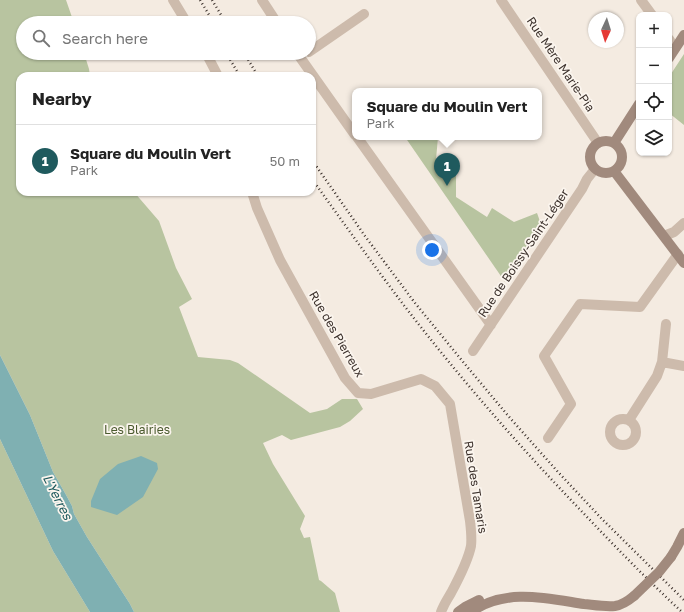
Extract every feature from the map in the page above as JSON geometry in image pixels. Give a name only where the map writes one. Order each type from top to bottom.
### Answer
[{"type":"main road","points":[[672,53],[684,35]]},
{"type":"main road","points":[[614,143],[636,109]]},
{"type":"main road","points":[[604,141],[614,143],[621,150],[623,155],[621,164],[614,171],[609,173],[599,172],[592,165],[590,160],[591,150],[598,143],[604,141]]},
{"type":"main road","points":[[614,171],[684,263]]},
{"type":"main road","points":[[465,610],[505,598],[519,597],[538,597],[600,606],[614,606],[625,603],[659,572],[671,557],[684,533]]},
{"type":"street","points":[[173,0],[183,16]]},
{"type":"street","points":[[262,0],[272,16]]},
{"type":"street","name":"Rue Mère Marie-Pia","points":[[501,0],[598,143]]},
{"type":"street","points":[[641,0],[650,12]]},
{"type":"street","points":[[316,46],[364,14]]},
{"type":"street","points":[[672,44],[675,48]]},
{"type":"street","points":[[210,60],[216,72]]},
{"type":"street","points":[[308,60],[315,72]]},
{"type":"street","points":[[316,73],[352,130]]},
{"type":"street","points":[[359,140],[490,325]]},
{"type":"street","name":"Rue de Boissy-Saint-Léger","points":[[473,351],[582,189],[586,179],[595,169]]},
{"type":"street","name":"Rue des Pierreux","points":[[253,196],[280,260],[345,378],[358,393],[372,394],[421,380],[435,386],[450,404]]},
{"type":"street","points":[[664,236],[674,232],[684,223]]},
{"type":"street","points":[[548,438],[571,404],[544,356],[580,304],[640,307],[678,254]]},
{"type":"street","points":[[629,420],[657,376],[662,362],[666,324]]},
{"type":"street","points":[[662,362],[684,366]]},
{"type":"street","name":"Rue des Tamaris","points":[[441,612],[465,564],[471,548],[472,536],[450,404]]},
{"type":"street","points":[[451,594],[452,606],[455,609],[465,610]]},
{"type":"green space","name":"Les Blairies","points":[[0,0],[66,0],[72,16],[16,16],[16,60],[86,60],[89,72],[16,72],[16,196],[137,196],[159,221],[176,268],[192,299],[179,307],[198,357],[230,360],[238,363],[310,413],[327,409],[342,399],[357,399],[363,409],[350,421],[340,427],[291,440],[282,435],[263,443],[273,464],[305,516],[300,529],[304,538],[310,537],[319,580],[335,593],[340,612],[134,612],[74,514],[72,506],[53,472],[30,415],[0,355]]},
{"type":"green space","points":[[684,54],[684,125],[672,115],[672,72]]},
{"type":"green space","points":[[407,140],[438,140],[435,171],[456,175],[456,197],[487,217],[492,208],[514,222],[537,213],[542,227],[505,282]]},
{"type":"green space","points":[[0,439],[53,551],[90,612],[0,612]]},
{"type":"water","name":"L'Yerres","points":[[0,355],[30,415],[53,472],[72,506],[74,514],[134,612],[90,612],[53,551],[0,439]]},
{"type":"water","points":[[141,456],[157,463],[158,469],[143,497],[117,515],[91,507],[91,501],[100,479],[118,464]]},
{"type":"railway","points":[[200,0],[210,16]]},
{"type":"railway","points":[[212,0],[222,16]]},
{"type":"railway","points":[[230,60],[238,72]]},
{"type":"railway","points":[[248,60],[256,72]]},
{"type":"railway","points":[[316,166],[365,236],[415,303],[510,418],[602,519],[684,600]]},
{"type":"railway","points":[[316,185],[406,308],[485,405],[583,513],[682,612]]},
{"type":"place","name":"Square du Moulin Vert","points":[[447,186]]}]
